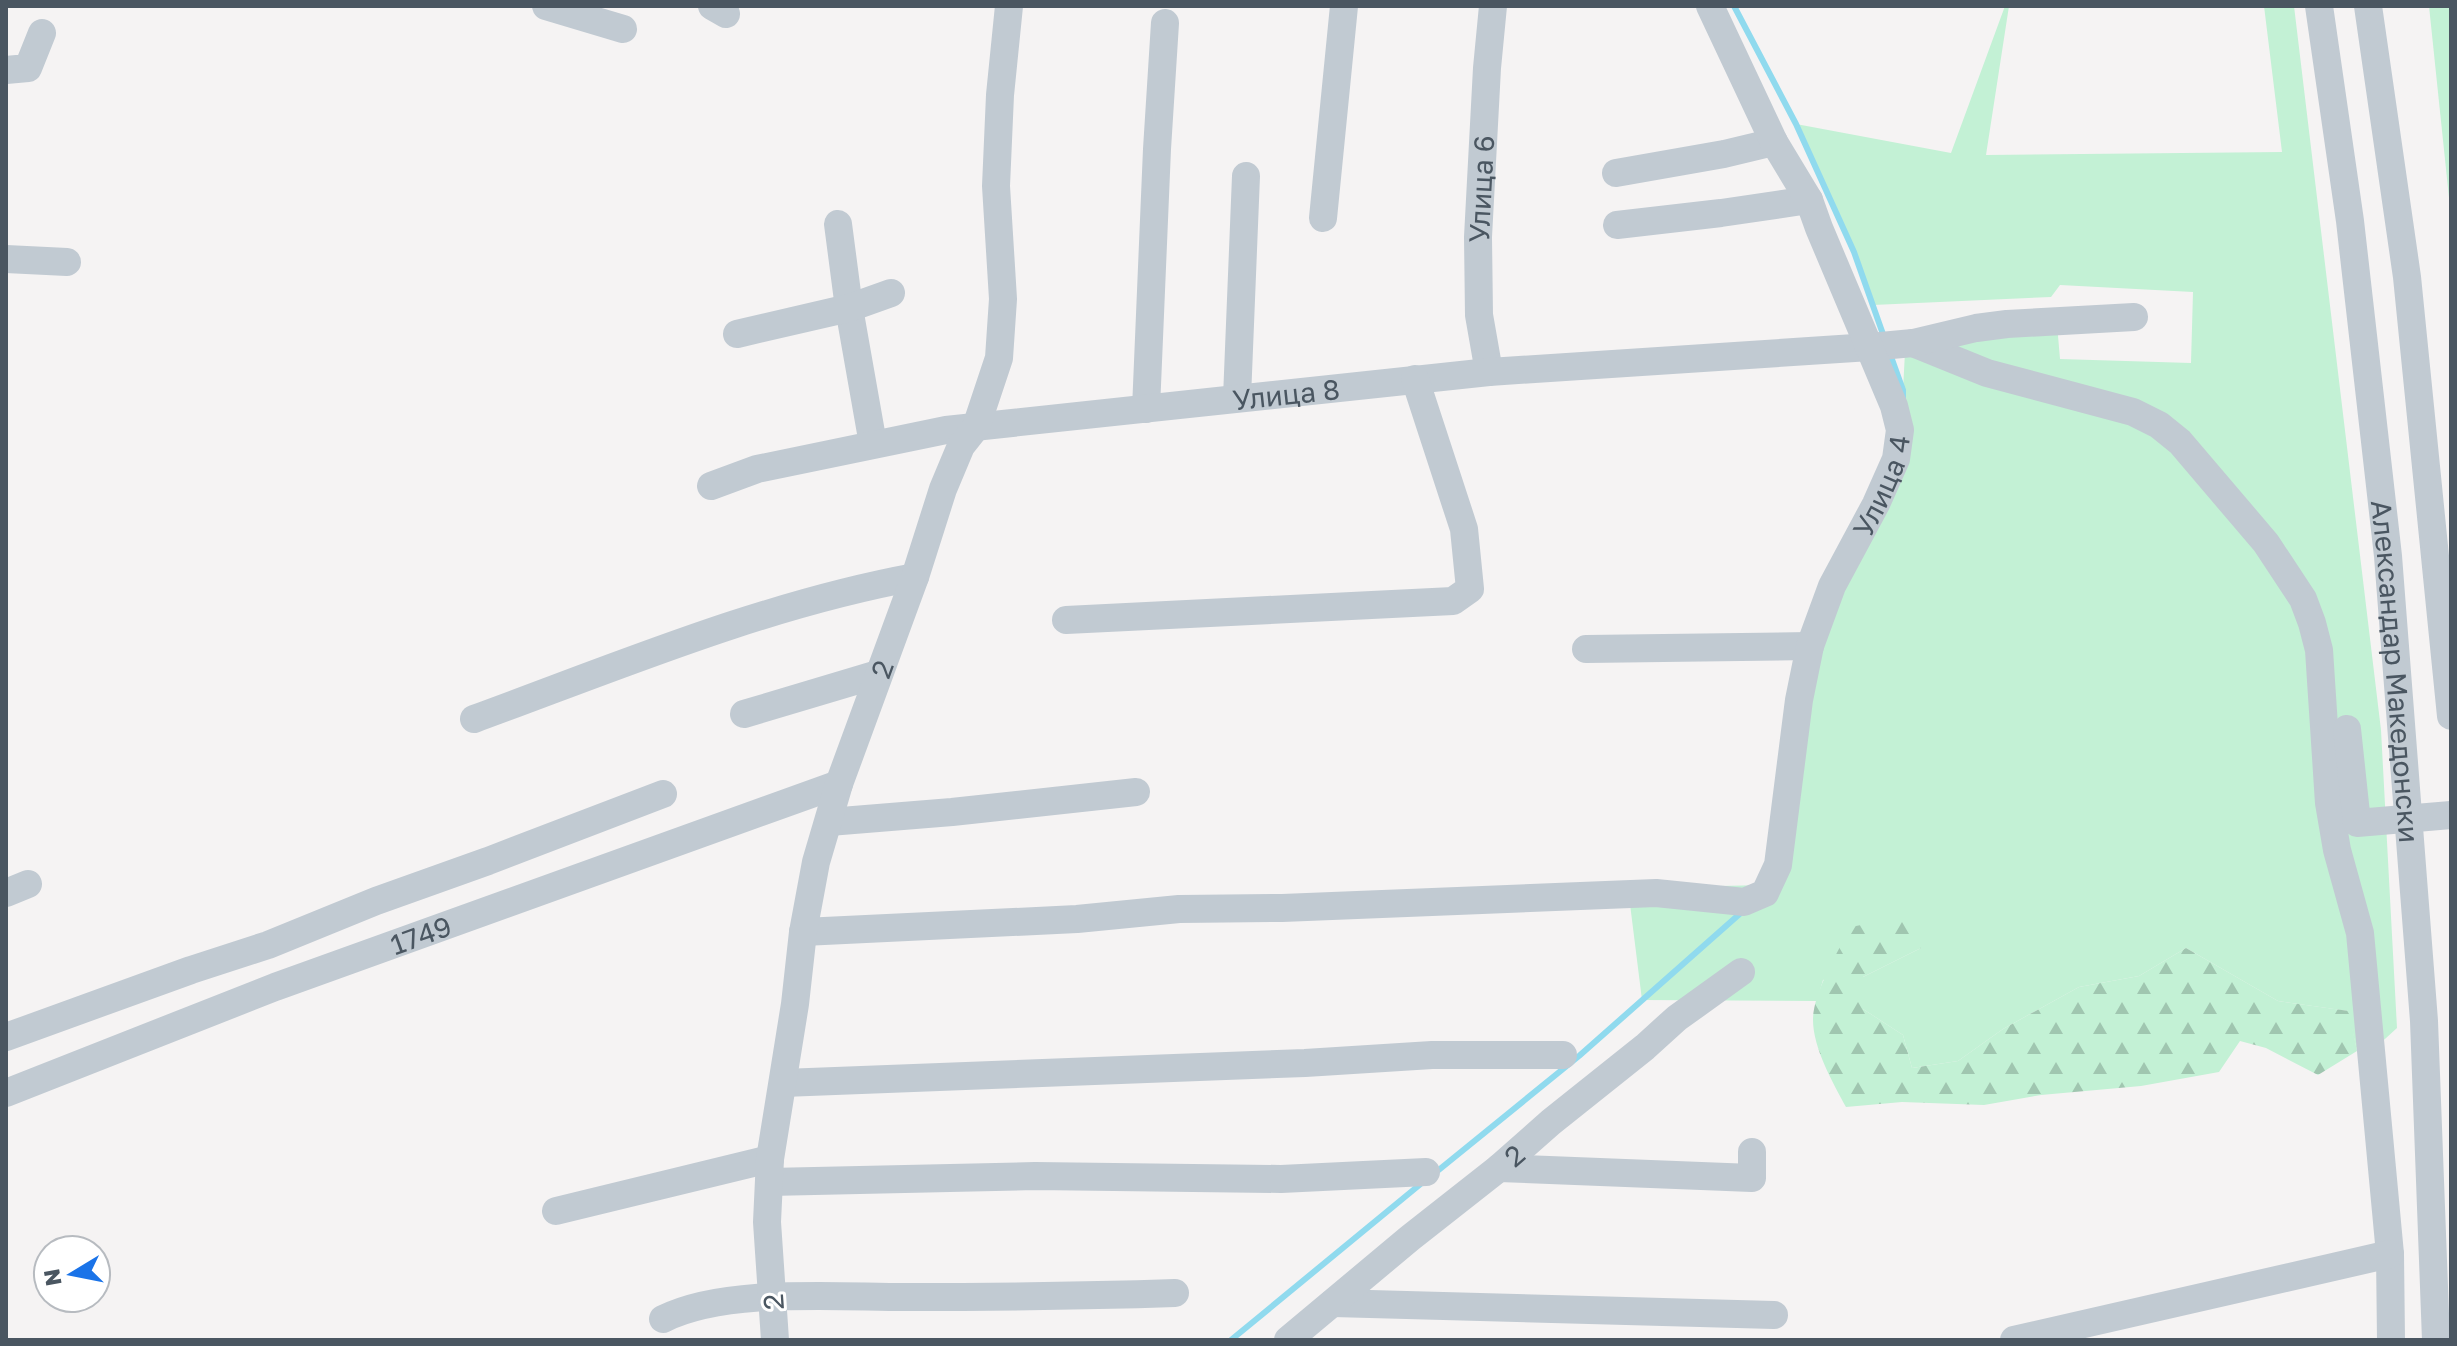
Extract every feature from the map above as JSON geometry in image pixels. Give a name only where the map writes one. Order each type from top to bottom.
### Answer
[{"type":"street","points":[[546,6],[623,29]]},
{"type":"street","name":"2","points":[[775,1340],[767,1222],[770,1171],[803,932],[816,862],[839,784],[915,577],[943,489],[961,446],[976,427],[999,358],[1003,299],[996,186],[1000,95],[1009,6]]},
{"type":"street","points":[[1323,218],[1344,6]]},
{"type":"street","name":"Улица 6","points":[[1489,372],[1479,315],[1478,237],[1493,6]]},
{"type":"street","name":"Улица 4","points":[[803,932],[1077,919],[1179,909],[1641,894],[1744,902],[1765,893],[1778,865],[1799,700],[1810,646],[1832,586],[1896,459],[1900,430],[1894,406],[1809,200],[1774,142],[1710,6]]},
{"type":"street","name":"Александар Македонски","points":[[2319,6],[2350,221],[2388,556],[2424,1021],[2436,1340]]},
{"type":"street","name":"Александар Македонски","points":[[2368,6],[2407,277],[2451,716]]},
{"type":"street","points":[[1146,409],[1165,23]]},
{"type":"street","points":[[6,70],[28,68],[42,33]]},
{"type":"street","points":[[1616,173],[1774,142]]},
{"type":"street","points":[[1237,398],[1246,176]]},
{"type":"street","points":[[1617,225],[1809,200]]},
{"type":"street","points":[[838,224],[873,444]]},
{"type":"street","points":[[6,259],[67,262]]},
{"type":"street","points":[[737,334],[849,308],[891,293]]},
{"type":"street","name":"Улица 8","points":[[711,486],[757,469],[946,430],[1415,379],[1870,347],[1913,343],[2007,324],[2134,317]]},
{"type":"street","points":[[1913,343],[1987,373],[2133,412],[2159,425],[2180,442],[2266,543],[2303,599],[2319,650],[2329,803],[2337,850],[2360,933],[2390,1254],[2391,1340]]},
{"type":"street","points":[[1066,620],[1453,601],[1470,589],[1464,529],[1415,379]]},
{"type":"street","points":[[474,719],[771,612],[855,588],[915,577]]},
{"type":"street","points":[[1586,649],[1810,646]]},
{"type":"street","points":[[744,714],[878,674]]},
{"type":"street","points":[[2347,729],[2357,823],[2451,815]]},
{"type":"street","name":"1749","points":[[6,1093],[275,987],[839,784]]},
{"type":"street","points":[[829,822],[1136,792]]},
{"type":"street","points":[[6,1037],[268,945],[376,901],[663,794]]},
{"type":"street","name":"2","points":[[1288,1340],[1677,1018],[1741,972]]},
{"type":"street","points":[[783,1083],[1305,1063],[1432,1055],[1563,1055]]},
{"type":"street","points":[[1499,1168],[1752,1178],[1752,1152]]},
{"type":"street","points":[[556,1211],[770,1171],[1281,1179],[1426,1172]]},
{"type":"street","points":[[2014,1340],[2390,1254]]},
{"type":"street","points":[[663,1319],[702,1305],[773,1297],[1175,1293]]},
{"type":"street","points":[[1333,1303],[1774,1315]]},
{"type":"green space","points":[[2005,6],[2009,6],[1986,155],[2282,152],[2264,6],[2294,6],[2381,730],[2397,1028],[2374,1049],[2357,1051],[2348,1011],[2278,1001],[2186,948],[2139,976],[2079,987],[2003,1029],[1958,1061],[1912,1068],[1903,1035],[1863,1009],[1863,977],[1921,948],[1823,980],[1817,1001],[1642,1000],[1628,888],[1766,885],[1789,706],[1904,438],[1905,352],[2057,324],[2060,359],[2191,363],[2193,292],[2060,285],[2051,297],[1873,305],[1854,252],[1796,124],[1951,153]]},
{"type":"green space","points":[[2429,6],[2451,6],[2451,217]]},
{"type":"green space","points":[[1901,917],[1921,948],[1863,977],[1863,1009],[1903,1035],[1912,1068],[1958,1061],[2003,1029],[2079,987],[2139,976],[2186,948],[2278,1001],[2349,1011],[2357,1051],[2318,1075],[2266,1048],[2240,1041],[2219,1072],[2141,1086],[2041,1095],[1984,1105],[1902,1102],[1846,1107],[1816,1042],[1813,1020],[1817,997],[1851,927]]},
{"type":"waterway","points":[[1734,6],[1796,124],[1854,252],[1884,337]]},
{"type":"waterway","points":[[1889,351],[1903,398]]},
{"type":"waterway","points":[[1435,1173],[1579,1056],[1743,911]]},
{"type":"waterway","points":[[1231,1340],[1423,1182]]}]
